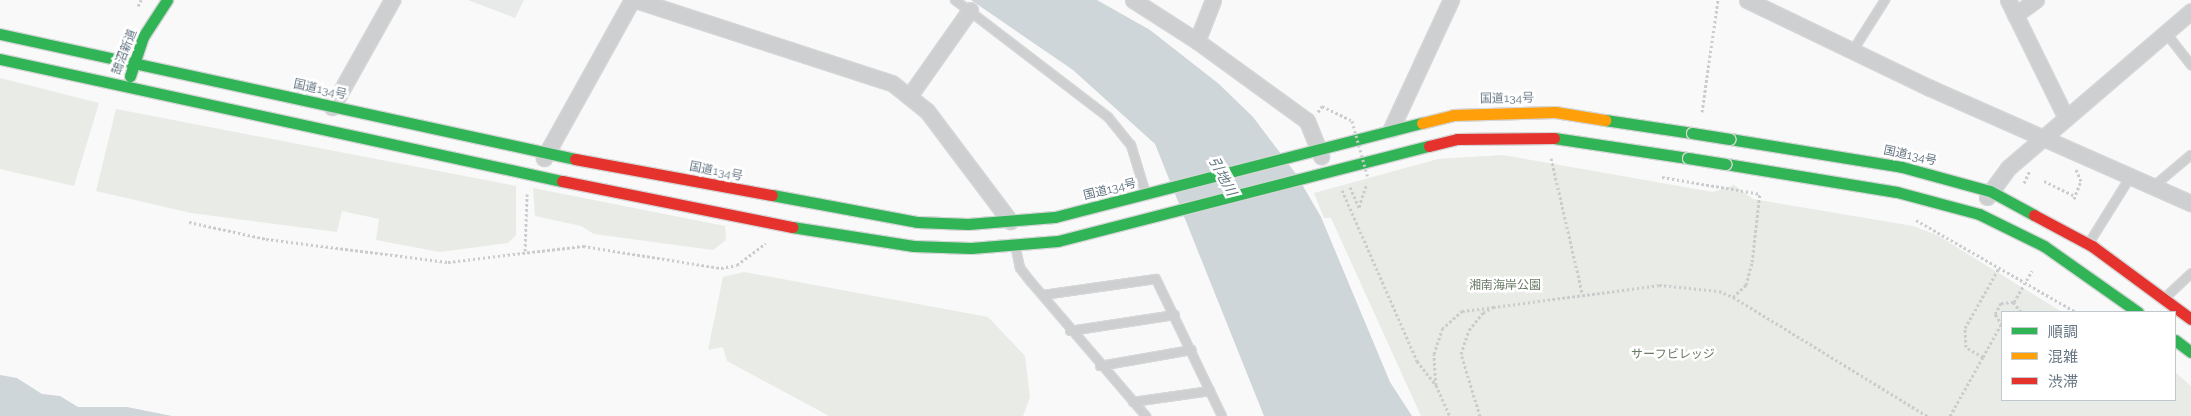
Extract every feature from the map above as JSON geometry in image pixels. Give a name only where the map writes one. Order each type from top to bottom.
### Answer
[{"type":"main road","name":"鵠沼新道","points":[[126,88],[143,37],[167,0]]},
{"type":"main road","name":"国道134号","points":[[0,34],[545,153],[863,215],[917,222],[1010,221],[1055,217],[1170,189],[1392,129],[1453,115],[1519,111],[1622,120],[1902,167],[1990,191],[2089,244],[2191,319]]},
{"type":"main road","points":[[0,60],[535,176],[859,240],[961,247],[1015,244],[1115,229],[1308,177],[1331,177],[1427,145],[1488,136],[1555,138],[1897,192],[1979,214],[2044,246],[2137,311]]},
{"type":"main road","points":[[2176,341],[2191,352]]},
{"type":"street","points":[[332,107],[392,0]]},
{"type":"street","points":[[535,176],[545,153],[632,0]]},
{"type":"street","points":[[636,0],[865,72],[910,95],[970,164],[1010,221]]},
{"type":"street","points":[[1133,0],[1197,41],[1296,111],[1312,128],[1331,177]]},
{"type":"street","points":[[1197,41],[1213,0]]},
{"type":"street","points":[[1392,129],[1451,0]]},
{"type":"street","points":[[1747,0],[1766,4],[1852,52],[2191,203]]},
{"type":"street","points":[[2008,0],[2066,118]]},
{"type":"street","points":[[2015,15],[2036,0]]},
{"type":"street","points":[[910,95],[970,10]]},
{"type":"street","points":[[1979,214],[1990,191],[2008,168],[2191,11]]},
{"type":"lane","points":[[955,0],[1108,117],[1131,145],[1146,195]]},
{"type":"lane","points":[[1852,52],[1885,0]]},
{"type":"lane","points":[[2166,33],[2191,65]]},
{"type":"lane","points":[[2154,186],[2191,155]]},
{"type":"lane","points":[[2089,244],[2131,176]]},
{"type":"lane","points":[[1015,244],[1020,268],[1070,331],[1146,416]]},
{"type":"lane","points":[[2164,300],[2191,274]]},
{"type":"lane","points":[[1043,296],[1156,279],[1192,350],[1222,416]]},
{"type":"lane","points":[[1070,331],[1175,315]]},
{"type":"lane","points":[[1100,366],[1192,350]]},
{"type":"lane","points":[[1134,402],[1210,391]]},
{"type":"path","points":[[138,6],[141,0]]},
{"type":"path","points":[[1702,112],[1718,0]]},
{"type":"path","points":[[1322,117],[1318,111],[1322,106],[1352,121],[1368,178],[1357,207],[1347,179]]},
{"type":"path","points":[[1549,152],[1582,292]]},
{"type":"path","points":[[2044,181],[2074,198],[2081,181],[2070,163]]},
{"type":"path","points":[[2024,183],[2032,165]]},
{"type":"path","points":[[525,251],[535,176]]},
{"type":"path","points":[[1654,176],[1760,194]]},
{"type":"path","points":[[1331,177],[1345,192],[1417,361],[1436,385],[1450,416]]},
{"type":"path","points":[[1733,297],[1746,285],[1752,262],[1762,185]]},
{"type":"path","points":[[1910,216],[2074,311]]},
{"type":"path","points":[[189,222],[266,239],[448,262],[525,251],[583,246],[721,268],[737,266],[771,242]]},
{"type":"path","points":[[1983,357],[1966,347],[1965,328],[1999,268]]},
{"type":"path","points":[[2001,324],[1996,318],[1998,306],[2014,302],[2032,270]]},
{"type":"path","points":[[1436,385],[1434,354],[1442,329],[1462,311],[1582,292],[1659,285],[1720,291],[1733,297],[1927,416]]},
{"type":"path","points":[[2014,302],[2020,311]]},
{"type":"path","points":[[1480,416],[1461,354],[1469,330],[1493,307]]},
{"type":"path","points":[[1950,416],[2001,327]]},
{"type":"shaded area","points":[[468,0],[524,0],[515,18]]},
{"type":"green space","points":[[0,78],[99,103],[74,186],[0,169]]},
{"type":"green space","points":[[116,109],[516,186],[516,235],[508,243],[440,252],[376,240],[379,219],[342,211],[337,232],[191,213],[96,191]]},
{"type":"green space","name":"湘南海岸公園","points":[[1503,155],[1713,192],[1734,185],[1753,199],[1913,226],[1937,235],[2060,311],[2001,311],[2001,401],[2176,401],[2176,373],[2191,386],[2191,416],[1421,416],[1331,218],[1324,218],[1314,193],[1438,159]]},
{"type":"green space","points":[[533,188],[725,226],[726,240],[713,250],[594,234],[581,226],[535,216]]},
{"type":"green space","points":[[744,272],[988,317],[1025,356],[1030,397],[1023,416],[829,416],[727,361],[723,347],[708,350],[723,277]]},
{"type":"water","name":"引地川","points":[[971,0],[1097,0],[1150,30],[1219,84],[1253,117],[1296,174],[1321,217],[1390,382],[1412,416],[1264,416],[1155,144],[1073,70]]},
{"type":"water","points":[[0,375],[17,378],[42,394],[60,396],[78,407],[127,407],[172,416],[0,416]]},
{"type":"traffic: fast","points":[[130,76],[143,37],[167,0]]},
{"type":"traffic: fast","points":[[0,34],[575,159]]},
{"type":"traffic: fast","points":[[0,59],[562,181]]},
{"type":"traffic: fast","points":[[1605,120],[1692,133]]},
{"type":"traffic: fast","points":[[772,195],[917,222],[968,224],[1055,217],[1422,123]]},
{"type":"traffic: fast","points":[[1692,133],[1730,139]]},
{"type":"traffic: fast","points":[[1554,138],[1688,158]]},
{"type":"traffic: fast","points":[[1730,139],[1902,167],[1990,191],[2034,215]]},
{"type":"traffic: fast","points":[[792,227],[914,246],[971,248],[1058,241],[1429,146]]},
{"type":"traffic: fast","points":[[1688,158],[1726,164]]},
{"type":"traffic: fast","points":[[1726,164],[1897,192],[1979,214],[2044,246],[2137,311]]},
{"type":"traffic: fast","points":[[2176,341],[2191,352]]},
{"type":"traffic: slow","points":[[1422,123],[1453,115],[1555,112],[1605,120]]},
{"type":"traffic: jam","points":[[1429,146],[1457,139],[1554,138]]},
{"type":"traffic: jam","points":[[575,159],[772,195]]},
{"type":"traffic: jam","points":[[562,181],[792,227]]},
{"type":"traffic: jam","points":[[2034,215],[2092,246],[2191,319]]},
{"type":"park label","name":"サーフビレッジ","points":[[1673,355]]}]
